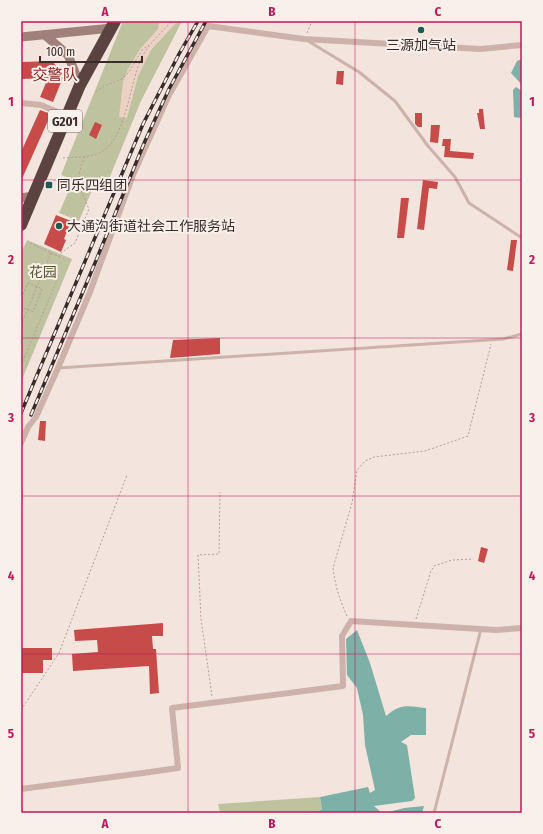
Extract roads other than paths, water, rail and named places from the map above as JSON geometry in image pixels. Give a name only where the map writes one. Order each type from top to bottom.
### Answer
[{"type":"highway","name":"G201","points":[[21,224],[27,197],[67,116],[80,85],[114,25]]},
{"type":"street","points":[[21,38],[114,25]]},
{"type":"street","points":[[21,443],[28,427],[36,417],[90,292],[136,168],[168,97],[208,26],[304,39],[480,49],[522,45]]},
{"type":"street","points":[[45,35],[68,55],[80,85]]},
{"type":"street","points":[[21,103],[41,105],[67,116]]},
{"type":"street","points":[[21,789],[178,768],[172,708],[343,686],[342,636],[351,621],[496,630],[522,628]]},
{"type":"lane","points":[[304,39],[359,72],[395,101],[428,146],[455,177],[469,203],[522,238]]},
{"type":"lane","points":[[58,368],[492,340],[522,334]]},
{"type":"lane","points":[[434,813],[481,629]]},
{"type":"water","points":[[522,59],[522,85],[511,73],[517,61]]},
{"type":"water","points":[[516,87],[522,91],[521,118],[514,117],[513,90]]},
{"type":"water","points":[[357,630],[370,663],[386,716],[396,709],[404,706],[426,708],[426,735],[411,735],[401,742],[407,745],[415,798],[412,801],[374,806],[382,813],[316,813],[322,809],[320,797],[368,787],[370,793],[375,790],[365,745],[363,715],[357,688],[347,675],[346,639]]},
{"type":"water","points":[[424,806],[422,813],[385,813],[404,808]]},
{"type":"railway","points":[[21,413],[143,124],[179,54],[198,21]]},
{"type":"railway","points":[[31,415],[145,141],[169,89],[206,21]]},
{"type":"place","name":"三源加气站","points":[[421,30]]},
{"type":"place","name":"同乐四组团","points":[[49,185]]},
{"type":"place","name":"大通沟街道社会工作服务站","points":[[59,226]]},
{"type":"district","name":"交警队","points":[[55,75]]},
{"type":"park label","name":"花园","points":[[43,272]]}]
